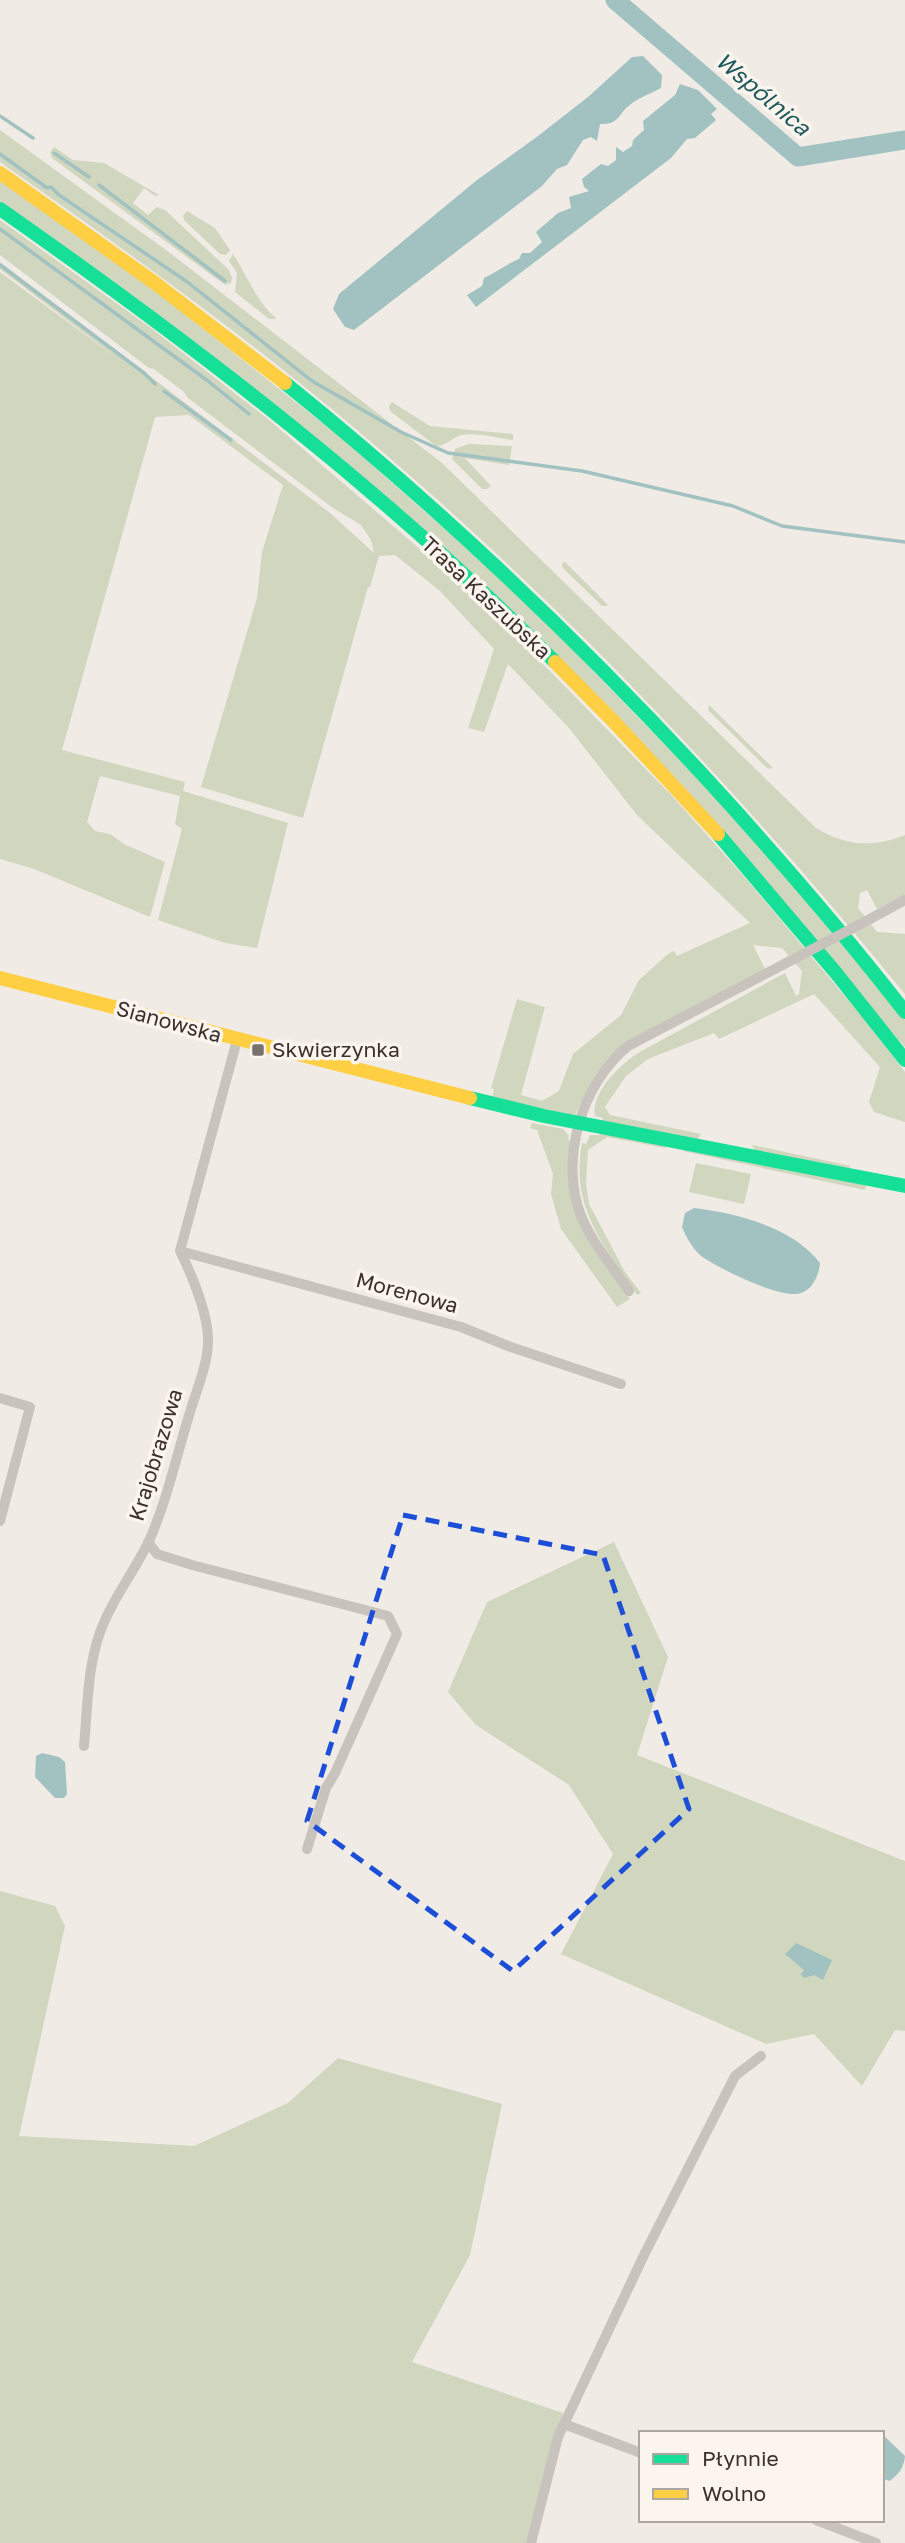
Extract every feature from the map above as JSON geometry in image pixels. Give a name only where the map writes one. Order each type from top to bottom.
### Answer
[{"type":"main road","name":"Trasa Kaszubska","points":[[0,173],[105,246],[248,354],[380,461],[478,548],[557,623],[678,747],[791,873],[905,1012]]},
{"type":"main road","name":"Trasa Kaszubska","points":[[0,209],[158,321],[278,415],[458,569],[536,644],[687,800],[785,912],[905,1060]]},
{"type":"main road","name":"Sianowska","points":[[0,978],[500,1106],[905,1186]]},
{"type":"street","points":[[629,1291],[592,1237],[577,1205],[573,1164],[584,1107],[599,1076],[628,1046],[905,900]]},
{"type":"street","points":[[180,1251],[237,1040]]},
{"type":"street","name":"Morenowa","points":[[180,1251],[461,1328],[621,1384]]},
{"type":"street","name":"Krajobrazowa","points":[[84,1746],[91,1664],[104,1621],[148,1542],[175,1472],[178,1448],[206,1356],[206,1322],[180,1251]]},
{"type":"street","points":[[0,1398],[30,1407],[0,1521]]},
{"type":"street","points":[[148,1542],[157,1554],[192,1565],[388,1616],[397,1634],[326,1788],[307,1849]]},
{"type":"street","points":[[531,2543],[558,2437],[564,2424],[644,2255],[735,2076],[761,2056]]},
{"type":"street","points":[[564,2424],[639,2452]]},
{"type":"street","points":[[821,2522],[876,2543]]},
{"type":"highlighted area","points":[[403,1515],[603,1555],[689,1809],[513,1971],[307,1821]]},
{"type":"green space","points":[[0,130],[170,253],[442,463],[816,828],[838,839],[860,843],[882,842],[905,835],[905,896],[877,909],[867,890],[860,893],[858,908],[877,932],[905,934],[905,994],[778,844],[712,771],[575,629],[504,561],[357,430],[270,360],[137,259],[0,162]]},
{"type":"green space","points":[[54,147],[73,160],[104,163],[159,195],[155,196],[144,188],[133,203],[148,215],[157,207],[165,210],[229,270],[231,283],[225,285],[52,158],[50,153]]},
{"type":"green space","points":[[0,180],[156,291],[346,442],[520,596],[736,818],[905,1020],[905,1047],[508,609],[0,201]]},
{"type":"green space","points":[[187,211],[215,228],[230,250],[226,255],[220,254],[184,220],[183,216]]},
{"type":"green space","points":[[0,220],[151,328],[268,419],[441,567],[552,673],[673,797],[863,1018],[905,1072],[905,1122],[874,1112],[869,1102],[880,1067],[814,994],[719,1039],[714,1033],[648,1059],[626,1076],[605,1107],[610,1115],[701,1134],[698,1139],[602,1123],[603,1118],[595,1116],[597,1098],[608,1080],[638,1053],[785,973],[796,996],[799,994],[802,971],[782,948],[753,945],[765,969],[622,1046],[607,1059],[595,1076],[575,1115],[492,1099],[494,1089],[491,1088],[517,999],[545,1007],[521,1095],[542,1101],[559,1091],[573,1054],[621,1015],[639,980],[668,954],[674,951],[677,956],[750,923],[637,815],[569,728],[508,664],[484,732],[468,728],[494,649],[440,591],[395,555],[379,556],[368,587],[303,818],[201,787],[257,598],[262,552],[283,485],[189,415],[155,417],[62,750],[185,782],[183,791],[288,823],[257,948],[225,943],[158,920],[182,829],[175,824],[180,796],[100,776],[87,822],[95,831],[110,834],[124,844],[165,862],[150,917],[34,869],[0,859],[0,272],[122,362],[0,269],[0,262],[330,513],[374,553],[371,540],[361,525],[333,508],[154,369],[149,368],[0,255]]},
{"type":"green space","points":[[233,254],[258,297],[276,318],[269,319],[235,292],[237,273],[229,261]]},
{"type":"green space","points":[[392,402],[430,426],[513,434],[513,440],[467,434],[436,446],[390,411]]},
{"type":"green space","points":[[469,444],[512,446],[509,465],[465,458],[491,486],[487,489],[482,489],[452,459],[455,449]]},
{"type":"green space","points":[[564,561],[607,606],[602,606],[563,568]]},
{"type":"green space","points":[[709,705],[773,768],[765,766],[708,710]]},
{"type":"green space","points":[[532,1123],[563,1129],[569,1136],[568,1140],[572,1141],[568,1169],[574,1207],[590,1239],[630,1299],[617,1307],[561,1229],[551,1194],[553,1174],[537,1130],[530,1128]]},
{"type":"green space","points":[[601,1131],[665,1145],[665,1148],[607,1137],[588,1150],[586,1184],[589,1204],[625,1272],[641,1293],[637,1295],[601,1242],[585,1206],[580,1166],[582,1143],[586,1144],[590,1135],[600,1135]]},
{"type":"green space","points":[[752,1145],[851,1166],[849,1168],[755,1151]]},
{"type":"green space","points":[[683,1151],[866,1184],[865,1190]]},
{"type":"green space","points":[[696,1163],[751,1174],[744,1204],[689,1192]]},
{"type":"green space","points":[[614,1542],[668,1657],[637,1755],[905,1861],[905,2031],[895,2030],[862,2086],[814,2034],[766,2044],[561,1954],[613,1854],[569,1785],[476,1725],[448,1692],[487,1602]]},
{"type":"green space","points":[[0,1891],[55,1906],[65,1926],[19,2136],[194,2146],[288,2103],[338,2058],[502,2104],[470,2255],[412,2362],[563,2413],[526,2543],[0,2543]]},
{"type":"water","points":[[643,56],[662,75],[661,88],[627,107],[611,123],[600,124],[597,141],[591,137],[583,140],[567,165],[557,169],[542,186],[354,330],[345,327],[333,309],[339,294],[477,180],[588,97],[632,57]]},
{"type":"water","points":[[680,84],[698,90],[717,109],[711,114],[716,120],[695,138],[687,139],[671,158],[476,307],[467,295],[482,286],[484,278],[519,259],[522,253],[530,253],[542,242],[536,232],[558,213],[571,208],[569,197],[589,191],[584,187],[582,179],[601,164],[608,166],[616,160],[616,147],[623,152],[632,146],[633,140],[644,130],[643,121],[675,95]]},
{"type":"water","points":[[694,1208],[745,1218],[795,1240],[820,1263],[815,1281],[801,1293],[780,1292],[737,1276],[704,1258],[691,1244],[682,1227],[685,1213]]},
{"type":"water","points":[[42,1753],[59,1757],[65,1762],[67,1794],[64,1798],[55,1798],[35,1777],[36,1756]]},
{"type":"water","points":[[796,1943],[832,1960],[823,1980],[814,1975],[804,1978],[801,1974],[804,1970],[785,1954]]},
{"type":"water","points":[[884,2436],[905,2456],[900,2470],[889,2481],[884,2479]]},
{"type":"waterway","name":"Wspólnica","points":[[615,0],[798,157],[905,140]]},
{"type":"waterway","points":[[0,116],[33,138]]},
{"type":"waterway","points":[[54,153],[89,177]]},
{"type":"waterway","points":[[0,154],[186,281],[312,381],[401,432],[448,453],[582,471],[733,506],[782,526],[905,542]]},
{"type":"waterway","points":[[99,185],[225,281]]},
{"type":"waterway","points":[[0,229],[249,414]]},
{"type":"waterway","points":[[0,265],[155,384]]},
{"type":"waterway","points":[[164,391],[231,440]]},
{"type":"traffic: fast","points":[[0,209],[146,314],[288,423],[425,539],[555,662]]},
{"type":"traffic: fast","points":[[285,383],[404,483],[574,641],[734,809],[843,934],[905,1012]]},
{"type":"traffic: fast","points":[[718,834],[836,973],[905,1060]]},
{"type":"traffic: fast","points":[[470,1098],[544,1116],[905,1186]]},
{"type":"traffic: slow","points":[[0,173],[155,283],[285,383]]},
{"type":"traffic: slow","points":[[555,662],[718,834]]},
{"type":"traffic: slow","points":[[0,978],[470,1098]]},
{"type":"place","name":"Skwierzynka","points":[[258,1050]]}]
